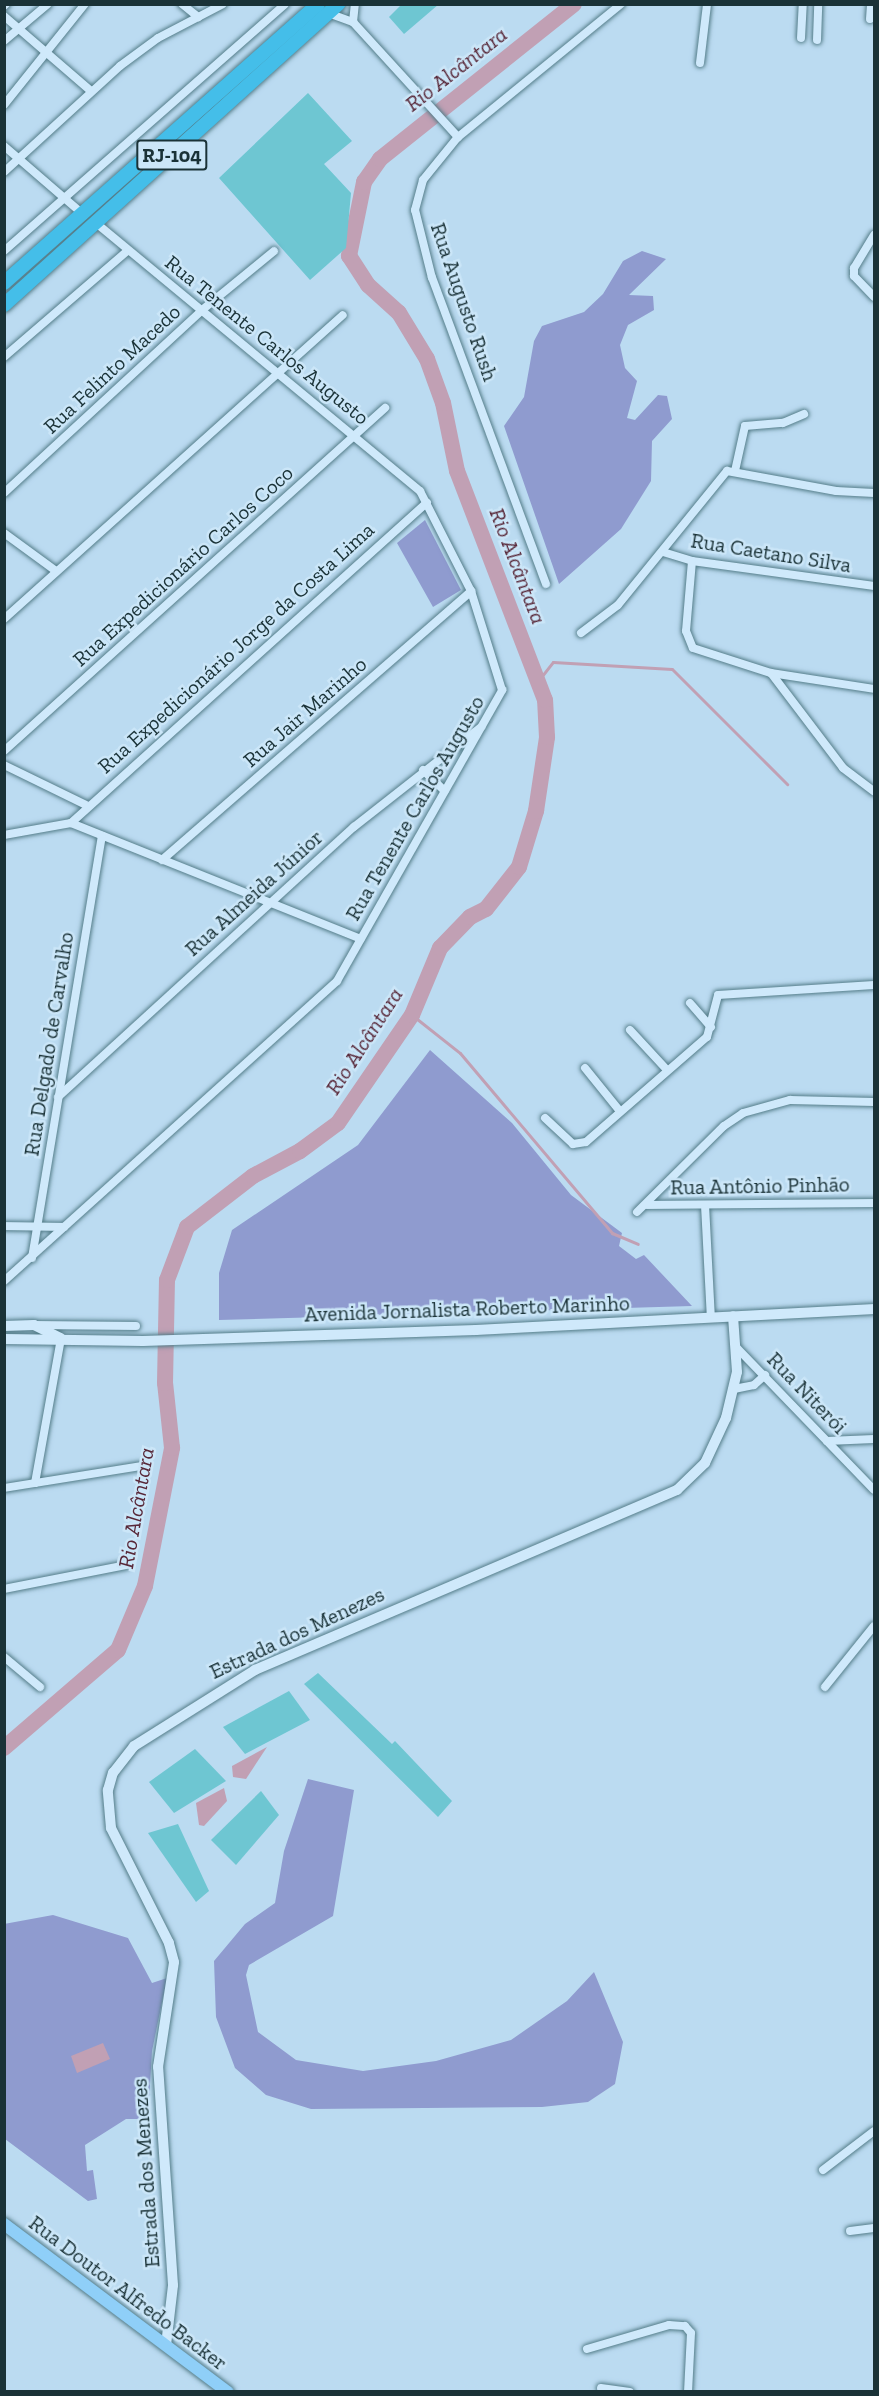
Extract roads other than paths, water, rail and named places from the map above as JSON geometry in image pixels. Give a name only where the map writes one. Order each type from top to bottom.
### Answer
[{"type":"highway","name":"RJ-104","points":[[4,284],[328,7]]},
{"type":"highway","name":"RJ-104","points":[[4,305],[97,224],[328,7]]},
{"type":"main road","name":"Avenida Jornalista Roberto Marinho","points":[[4,1339],[61,1338],[142,1341],[711,1318],[874,1309]]},
{"type":"main road","name":"Estrada dos Menezes","points":[[161,2342],[172,2300],[157,2106],[160,2044],[173,1990],[174,1962],[169,1943],[111,1828],[108,1790],[122,1757],[255,1670],[677,1490],[697,1473],[717,1445],[734,1389],[737,1348],[733,1316]]},
{"type":"main road","name":"Avenida Jornalista Roberto Marinho","points":[[34,1324],[61,1338]]},
{"type":"main road","points":[[4,1326],[34,1324]]},
{"type":"main road","name":"Rua Doutor Alfredo Backer","points":[[4,2224],[228,2391]]},
{"type":"street","points":[[4,41],[48,4]]},
{"type":"street","points":[[4,105],[85,4]]},
{"type":"street","points":[[182,4],[198,18]]},
{"type":"street","points":[[4,172],[91,91],[158,38],[223,4]]},
{"type":"street","points":[[4,251],[285,4]]},
{"type":"street","points":[[353,22],[355,4]]},
{"type":"street","name":"Rua Augusto Rush","points":[[546,584],[419,234],[415,210],[423,180],[455,134],[621,4]]},
{"type":"street","points":[[700,63],[707,4]]},
{"type":"street","points":[[801,38],[803,4]]},
{"type":"street","points":[[817,40],[818,4]]},
{"type":"street","points":[[870,19],[871,4]]},
{"type":"street","points":[[328,7],[353,22],[455,134]]},
{"type":"street","points":[[7,21],[91,91]]},
{"type":"street","points":[[4,146],[84,215]]},
{"type":"street","name":"Rua Tenente Carlos Augusto","points":[[4,1281],[306,1012],[337,981],[482,726],[503,683],[471,591],[427,502],[355,434],[202,310],[126,252],[97,224]]},
{"type":"street","points":[[874,235],[854,268],[854,276],[874,297]]},
{"type":"street","name":"Rua Felinto Macedo","points":[[4,493],[202,310],[274,251]]},
{"type":"street","points":[[4,357],[126,252]]},
{"type":"street","points":[[4,619],[343,315]]},
{"type":"street","name":"Rua Expedicionário Carlos Coco","points":[[4,751],[386,408]]},
{"type":"street","points":[[735,471],[745,426],[783,423],[804,414]]},
{"type":"street","points":[[582,633],[618,604],[663,552],[716,482],[727,471],[836,491],[874,493]]},
{"type":"street","name":"Rua Expedicionário Jorge da Costa Lima","points":[[71,823],[86,805],[427,502]]},
{"type":"street","points":[[4,533],[56,571]]},
{"type":"street","name":"Rua Caetano Silva","points":[[663,552],[692,561],[874,586]]},
{"type":"street","points":[[692,561],[688,643],[717,660],[771,673],[874,688]]},
{"type":"street","name":"Rua Jair Marinho","points":[[162,860],[471,591]]},
{"type":"street","points":[[771,673],[843,768],[874,791]]},
{"type":"street","name":"Rua Almeida Júnior","points":[[58,1097],[269,903],[423,770],[482,726]]},
{"type":"street","points":[[4,765],[86,805]]},
{"type":"street","points":[[423,770],[445,791]]},
{"type":"street","points":[[4,835],[71,823],[361,939]]},
{"type":"street","name":"Rua Delgado de Carvalho","points":[[32,1258],[102,836]]},
{"type":"street","points":[[545,1118],[578,1145],[707,1037],[711,1027],[714,999],[723,993],[874,985]]},
{"type":"street","points":[[690,1003],[711,1027]]},
{"type":"street","points":[[630,1030],[667,1070]]},
{"type":"street","points":[[585,1068],[619,1110]]},
{"type":"street","points":[[637,1212],[724,1126],[743,1113],[790,1100],[874,1102]]},
{"type":"street","name":"Rua Antônio Pinhão","points":[[646,1205],[874,1203]]},
{"type":"street","points":[[705,1205],[711,1318]]},
{"type":"street","points":[[4,1226],[64,1227]]},
{"type":"street","points":[[34,1324],[136,1326]]},
{"type":"street","points":[[35,1483],[61,1338]]},
{"type":"street","name":"Rua Niterói","points":[[737,1348],[874,1490]]},
{"type":"street","points":[[734,1389],[754,1385],[765,1375]]},
{"type":"street","points":[[827,1441],[874,1439]]},
{"type":"street","points":[[4,1488],[141,1466]]},
{"type":"street","points":[[4,1589],[126,1565]]},
{"type":"street","points":[[825,1687],[874,1626]]},
{"type":"street","points":[[4,1657],[40,1687]]},
{"type":"street","points":[[823,2170],[874,2132]]},
{"type":"street","points":[[850,2230],[874,2228]]},
{"type":"street","points":[[587,2349],[669,2325],[685,2326],[691,2333],[688,2391]]},
{"type":"street","points":[[601,2388],[630,2391]]},
{"type":"waterway","name":"Rio Alcântara","points":[[4,1748],[118,1650],[145,1586],[172,1448],[165,1383],[167,1280],[187,1227],[253,1176],[300,1151],[338,1123],[412,1015],[440,948],[470,917],[486,909],[519,867],[536,811],[547,737],[545,700],[457,471],[443,403],[427,359],[399,313],[368,285],[349,256],[364,182],[380,159],[574,4]]},
{"type":"waterway","points":[[538,681],[553,662],[672,669],[787,784]]},
{"type":"waterway","points":[[412,1015],[460,1053],[612,1233],[638,1244]]}]
